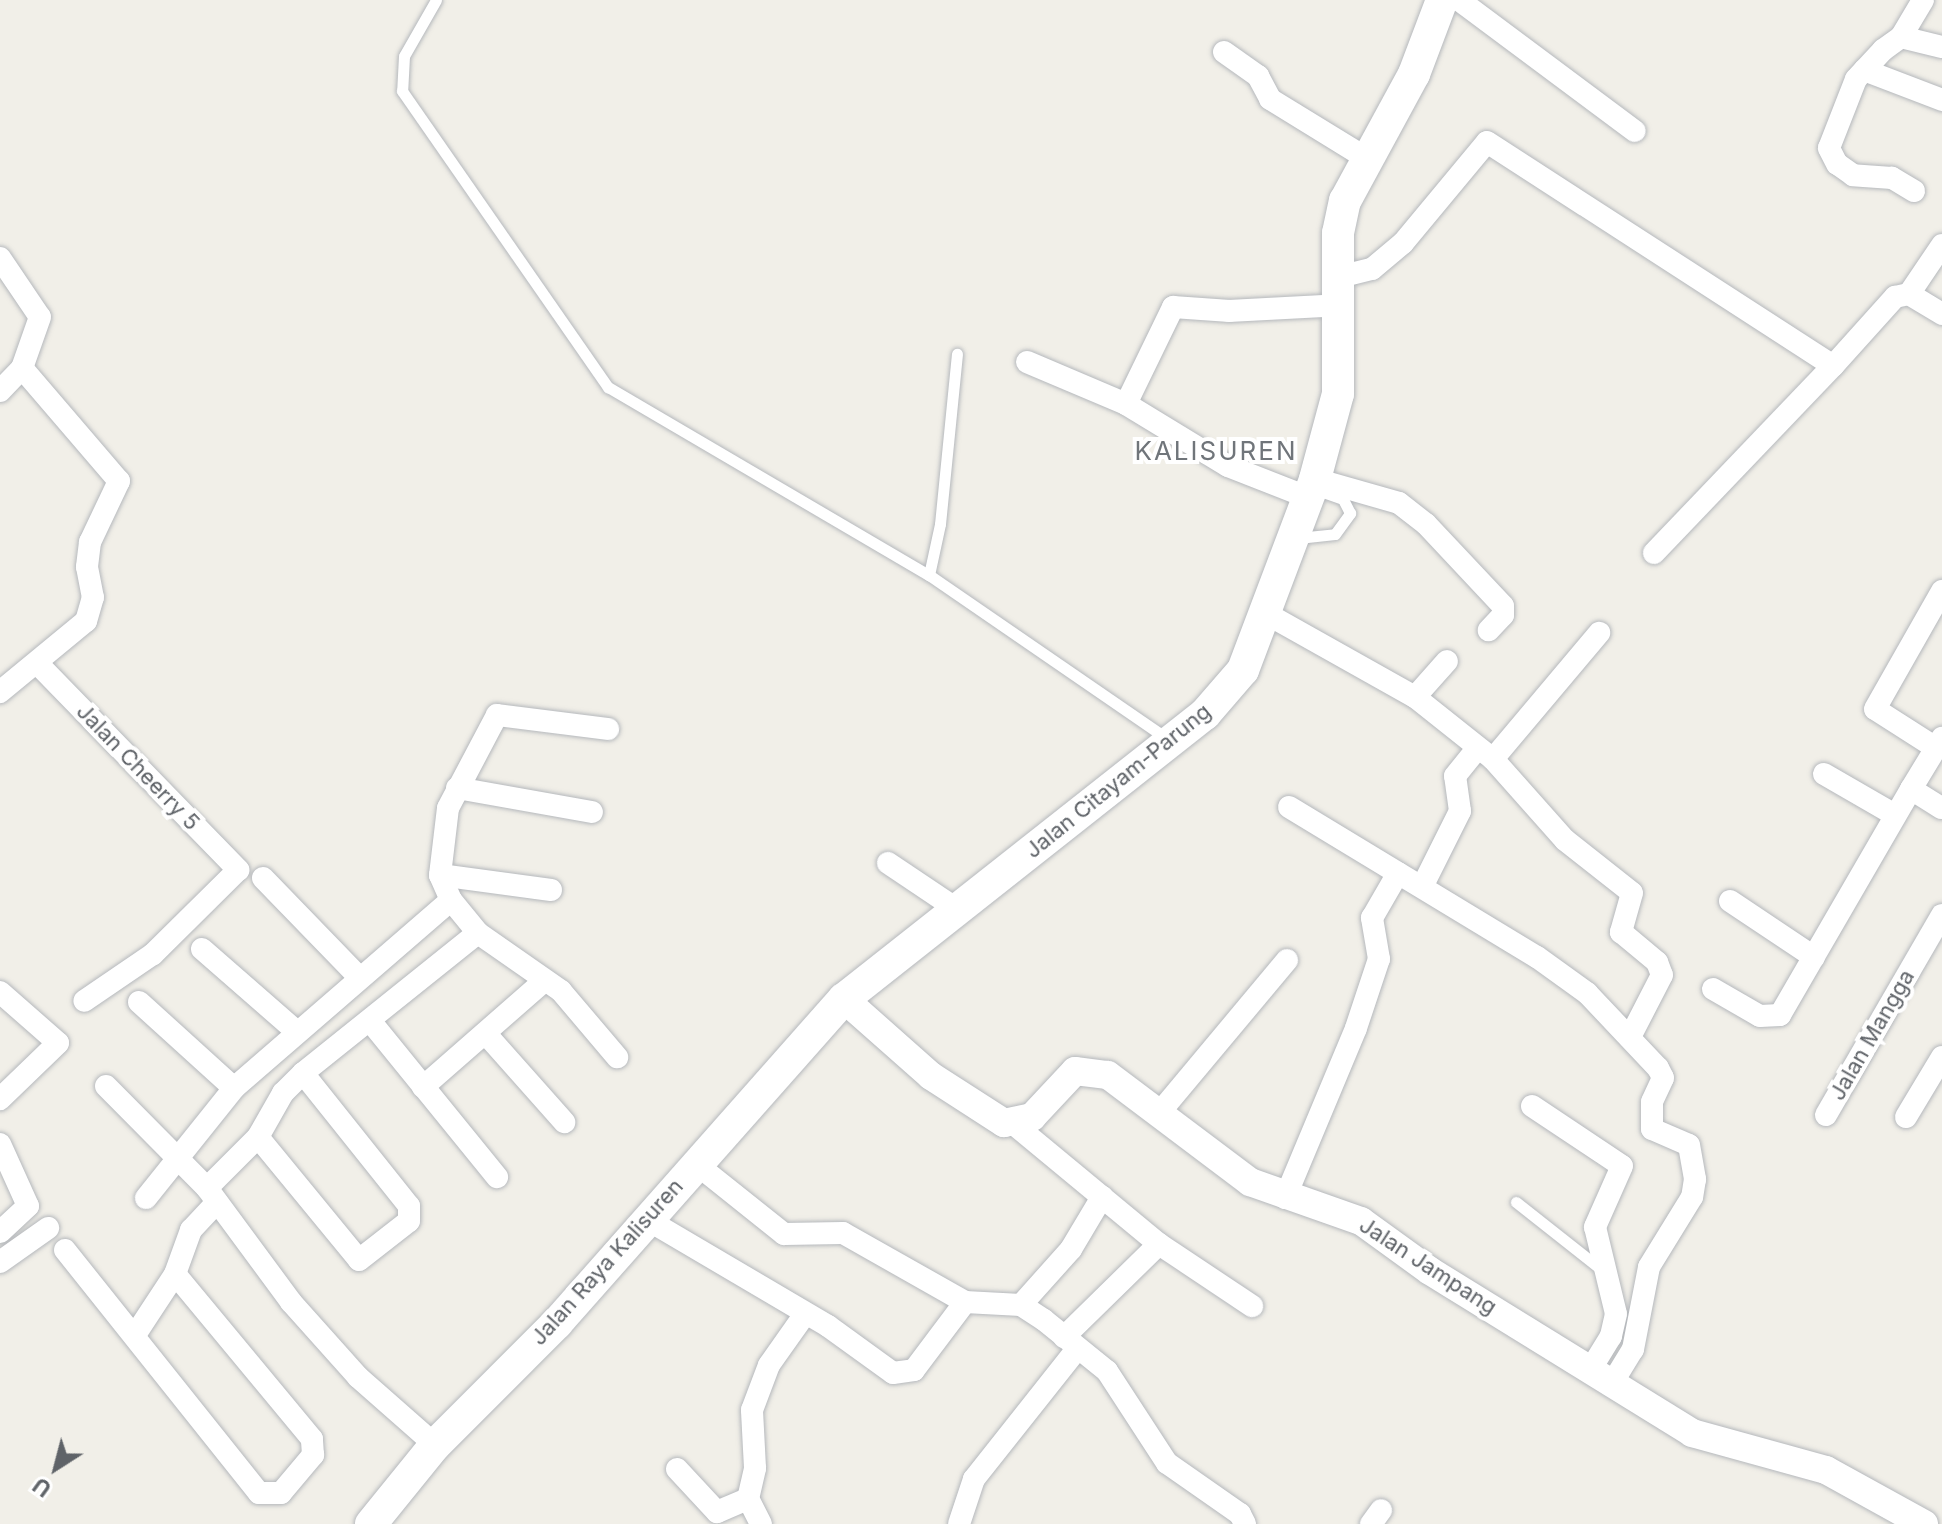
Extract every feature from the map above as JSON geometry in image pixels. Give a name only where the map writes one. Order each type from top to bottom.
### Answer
[{"type":"main road","name":"Jalan Citayam-Parung","points":[[844,999],[1172,741],[1243,670],[1267,614],[1311,488],[1338,394],[1339,220],[1366,158],[1414,74],[1442,0]]},
{"type":"main road","name":"Jalan Raya Kalisuren","points":[[371,1524],[435,1445],[557,1323],[695,1163],[844,999]]},
{"type":"street","points":[[1459,0],[1635,131]]},
{"type":"street","points":[[1914,191],[1892,178],[1853,175],[1831,158],[1839,118],[1864,70],[1901,37],[1923,0]]},
{"type":"street","points":[[1901,37],[1942,47]]},
{"type":"street","points":[[1224,52],[1258,76],[1270,99],[1366,158]]},
{"type":"street","points":[[1864,70],[1942,100]]},
{"type":"street","points":[[1126,404],[1173,307],[1230,311],[1340,291],[1403,243],[1487,142],[1833,366]]},
{"type":"street","points":[[1654,553],[1833,366],[1885,305],[1909,294],[1942,245]]},
{"type":"street","points":[[0,258],[40,317],[22,368],[0,391]]},
{"type":"street","points":[[1909,294],[1942,314]]},
{"type":"street","points":[[1027,362],[1126,404],[1228,466],[1311,488],[1399,503],[1426,524],[1503,606],[1503,615],[1489,630]]},
{"type":"street","points":[[0,692],[86,621],[92,608],[87,554],[119,481],[22,368]]},
{"type":"street","points":[[1713,989],[1775,1019],[1939,743],[1875,709],[1942,591]]},
{"type":"street","points":[[1267,614],[1415,697],[1486,753],[1565,840],[1634,896],[1621,932],[1657,962],[1662,975],[1631,1035]]},
{"type":"street","points":[[1422,887],[1460,811],[1455,776],[1486,753],[1599,633]]},
{"type":"street","points":[[1415,697],[1447,661]]},
{"type":"street","name":"Jalan Cheerry 5","points":[[37,663],[238,870],[153,954],[84,1001]]},
{"type":"street","points":[[608,729],[501,713],[483,732],[457,788],[440,875],[451,900],[478,933],[543,982],[561,991],[617,1057]]},
{"type":"street","points":[[1824,774],[1895,815]]},
{"type":"street","points":[[457,788],[592,812]]},
{"type":"street","points":[[1911,789],[1942,808]]},
{"type":"street","points":[[1289,807],[1537,957],[1631,1035],[1663,1078],[1652,1102],[1654,1133],[1689,1145],[1695,1179],[1692,1197],[1649,1267],[1633,1349],[1600,1378]]},
{"type":"street","points":[[888,863],[958,910]]},
{"type":"street","points":[[1285,1198],[1356,1028],[1379,959],[1372,918],[1398,873]]},
{"type":"street","points":[[440,875],[551,890]]},
{"type":"street","points":[[263,878],[359,977]]},
{"type":"street","points":[[146,1198],[173,1158],[234,1088],[296,1031],[451,900]]},
{"type":"street","points":[[1730,901],[1814,957]]},
{"type":"street","name":"Jalan Mangga","points":[[1826,1115],[1942,915]]},
{"type":"street","points":[[135,1335],[175,1274],[191,1230],[212,1195],[258,1137],[283,1093],[303,1073],[371,1022],[478,933]]},
{"type":"street","points":[[202,949],[296,1031]]},
{"type":"street","points":[[1160,1112],[1287,960]]},
{"type":"street","points":[[423,1087],[543,982]]},
{"type":"street","points":[[0,992],[58,1043],[0,1099]]},
{"type":"street","points":[[844,999],[931,1076],[978,1110],[1015,1125],[1159,1244],[1252,1306]]},
{"type":"street","points":[[139,1002],[234,1088]]},
{"type":"street","points":[[371,1022],[497,1177]]},
{"type":"street","points":[[486,1034],[564,1122]]},
{"type":"street","points":[[1906,1117],[1942,1057]]},
{"type":"street","name":"Jalan Jampang","points":[[1015,1125],[1085,1068],[1123,1083],[1228,1167],[1285,1198],[1361,1221],[1600,1378],[1692,1433],[1826,1470],[1924,1524]]},
{"type":"street","points":[[258,1137],[359,1260],[409,1221],[409,1206],[303,1073]]},
{"type":"street","points":[[106,1086],[212,1195],[291,1302],[358,1377],[435,1445]]},
{"type":"street","points":[[1532,1106],[1621,1164],[1595,1227],[1616,1314],[1600,1378]]},
{"type":"street","points":[[0,1144],[28,1208],[0,1232]]},
{"type":"street","points":[[695,1163],[784,1234],[843,1233],[965,1302],[1021,1305],[1107,1371],[1167,1463],[1240,1514],[1245,1524]]},
{"type":"street","points":[[1021,1305],[1071,1249],[1102,1197]]},
{"type":"street","points":[[648,1220],[903,1373],[921,1362],[965,1302]]},
{"type":"street","points":[[0,1262],[48,1228]]},
{"type":"street","points":[[959,1524],[974,1479],[1070,1343],[1159,1244]]},
{"type":"street","points":[[65,1250],[259,1493],[281,1493],[302,1473],[313,1455],[312,1439],[175,1274]]},
{"type":"street","points":[[761,1524],[748,1499],[755,1400],[769,1365],[805,1314]]},
{"type":"street","points":[[677,1469],[717,1512],[748,1499]]},
{"type":"lane","points":[[432,1],[404,56],[402,91],[605,384],[929,575],[1172,741]]},
{"type":"lane","points":[[929,575],[940,524],[957,354]]},
{"type":"lane","points":[[1293,537],[1335,534],[1350,513],[1343,499],[1311,488]]},
{"type":"lane","points":[[1516,1202],[1609,1275]]},
{"type":"district","name":"KALISUREN","points":[[1216,451]]}]
